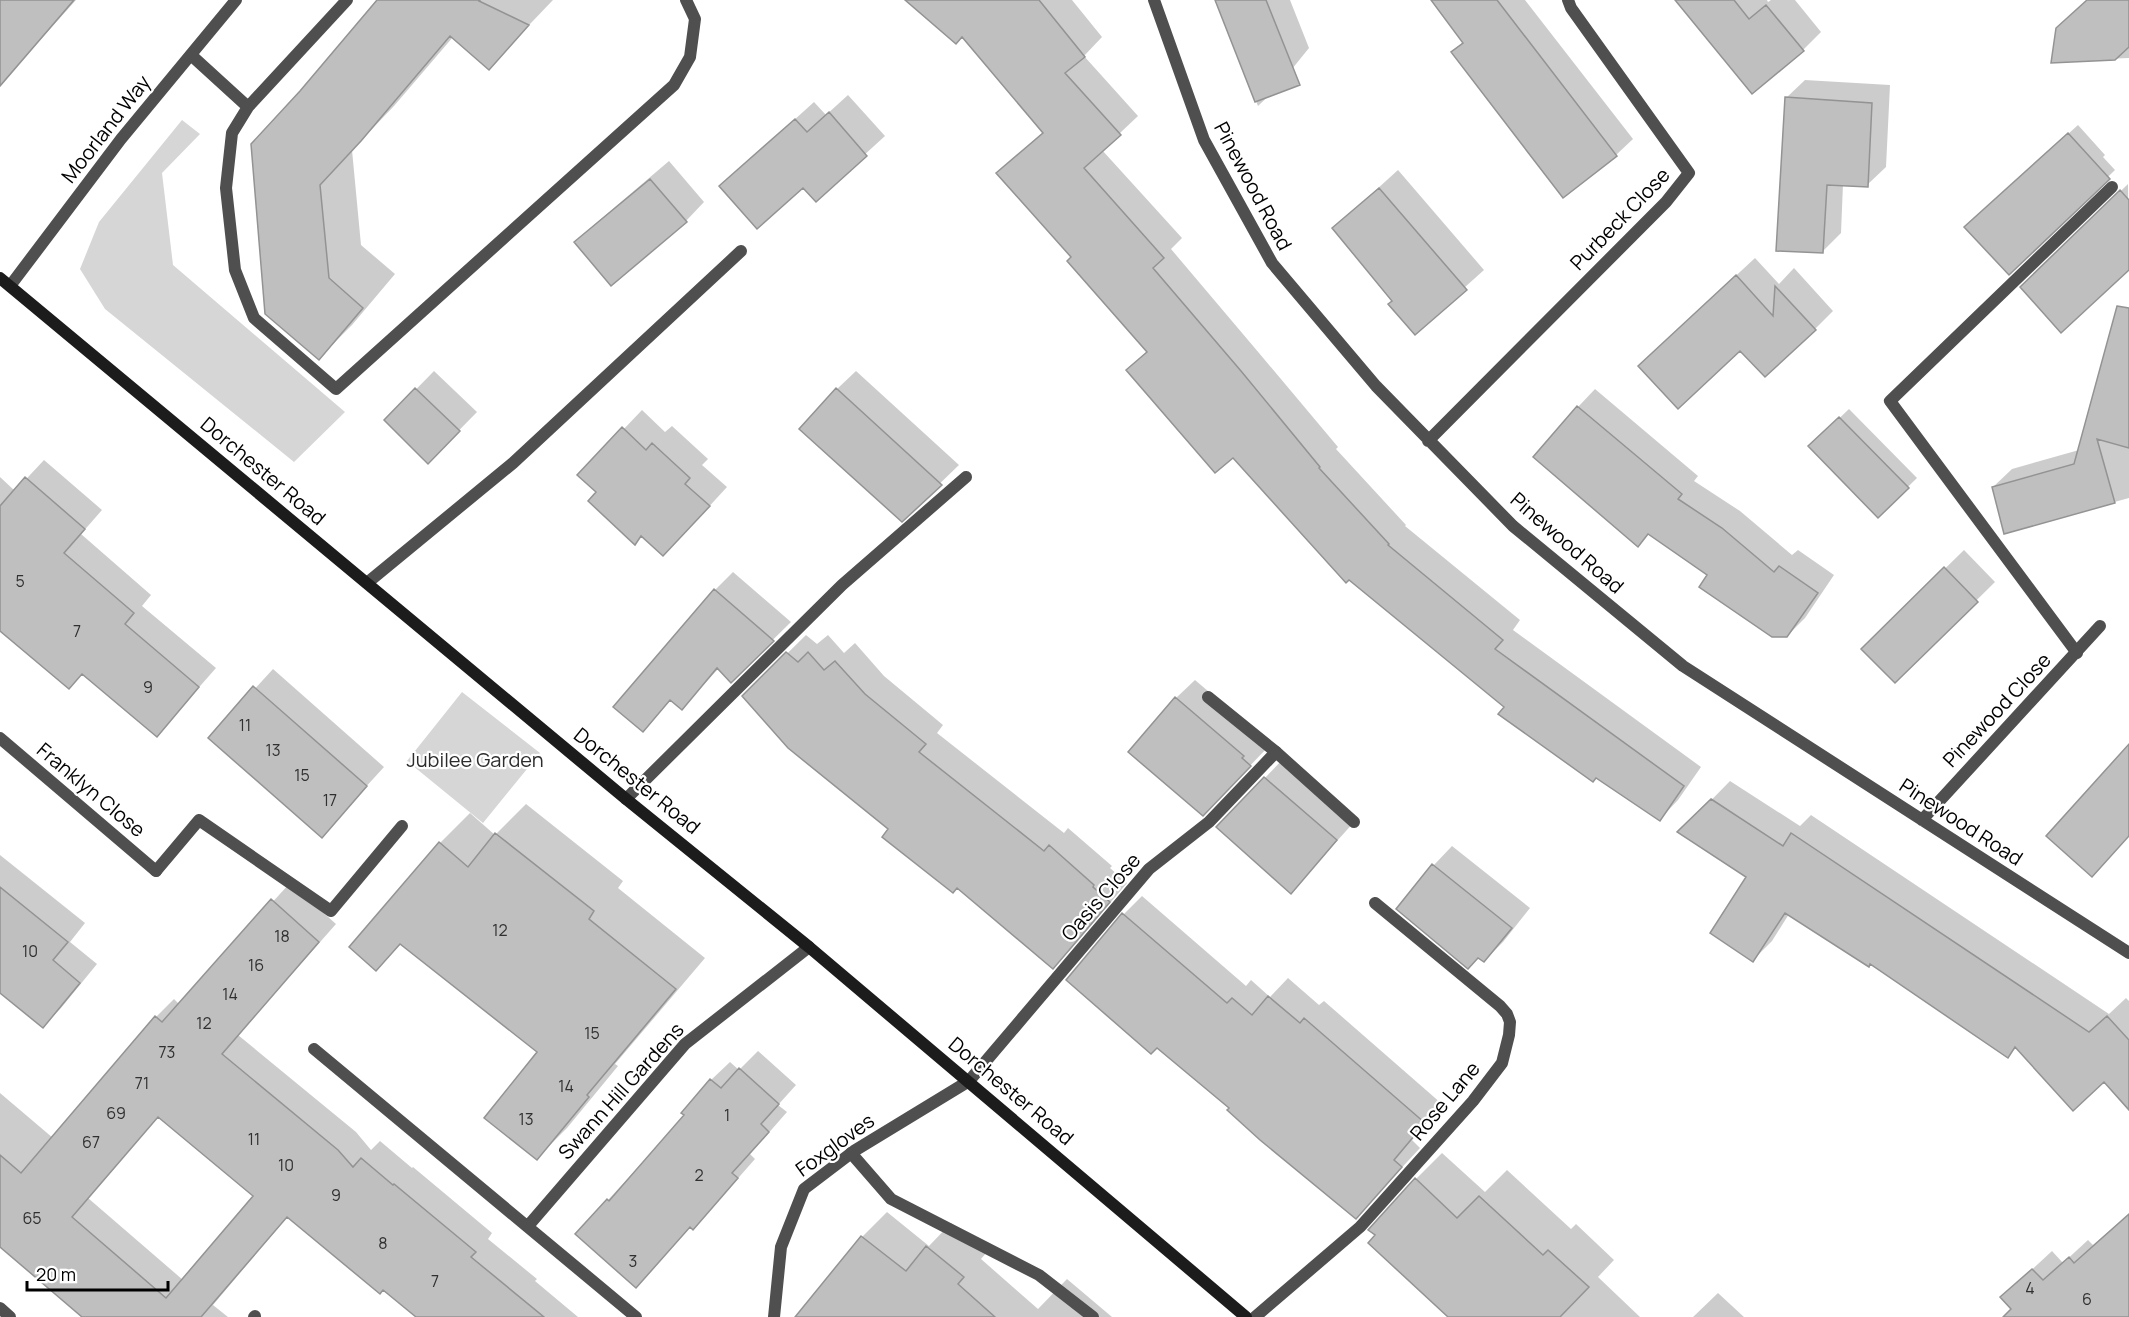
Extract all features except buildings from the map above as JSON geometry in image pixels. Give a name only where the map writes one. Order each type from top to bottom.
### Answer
[{"type":"main road","name":"Dorchester Road","points":[[5,282],[626,799],[809,947],[1246,1317]]},
{"type":"street","name":"Moorland Way","points":[[5,282],[236,0]]},
{"type":"street","points":[[346,0],[248,107],[232,133],[226,188],[235,270],[255,318],[336,389],[674,85],[690,57],[692,47],[695,19],[686,0]]},
{"type":"street","name":"Pinewood Road","points":[[1154,0],[1203,140],[1272,263],[1376,386],[1513,526],[1683,666],[2129,953]]},
{"type":"street","name":"Purbeck Close","points":[[1428,441],[1666,202],[1689,173],[1571,8],[1568,0]]},
{"type":"street","points":[[191,55],[248,107]]},
{"type":"street","points":[[2077,652],[1890,401],[2112,187]]},
{"type":"street","points":[[367,583],[513,463],[741,251]]},
{"type":"street","points":[[626,799],[842,585],[966,477]]},
{"type":"street","name":"Pinewood Close","points":[[1922,820],[2100,626]]},
{"type":"street","points":[[1209,697],[1276,752],[1354,822]]},
{"type":"street","name":"Franklyn Close","points":[[0,738],[156,871],[199,820],[331,911],[402,826]]},
{"type":"street","name":"Oasis Close","points":[[969,1081],[1149,869],[1209,822],[1276,752]]},
{"type":"street","name":"Rose Lane","points":[[1255,1317],[1360,1227],[1473,1101],[1502,1064],[1509,1035],[1510,1022],[1507,1014],[1375,903]]},
{"type":"street","name":"Swann Hill Gardens","points":[[528,1226],[685,1044],[809,947]]},
{"type":"street","points":[[314,1049],[636,1317]]},
{"type":"street","name":"Foxgloves","points":[[774,1317],[782,1247],[804,1189],[851,1153],[969,1081]]},
{"type":"street","points":[[851,1153],[891,1199],[1039,1275],[1093,1317]]},
{"type":"street","points":[[0,1308],[10,1317]]},
{"type":"green space","points":[[182,120],[200,134],[162,173],[173,265],[345,412],[294,462],[105,309],[80,269],[99,222]]},
{"type":"green space","name":"Jubilee Garden","points":[[462,692],[540,753],[483,823],[407,761]]}]
